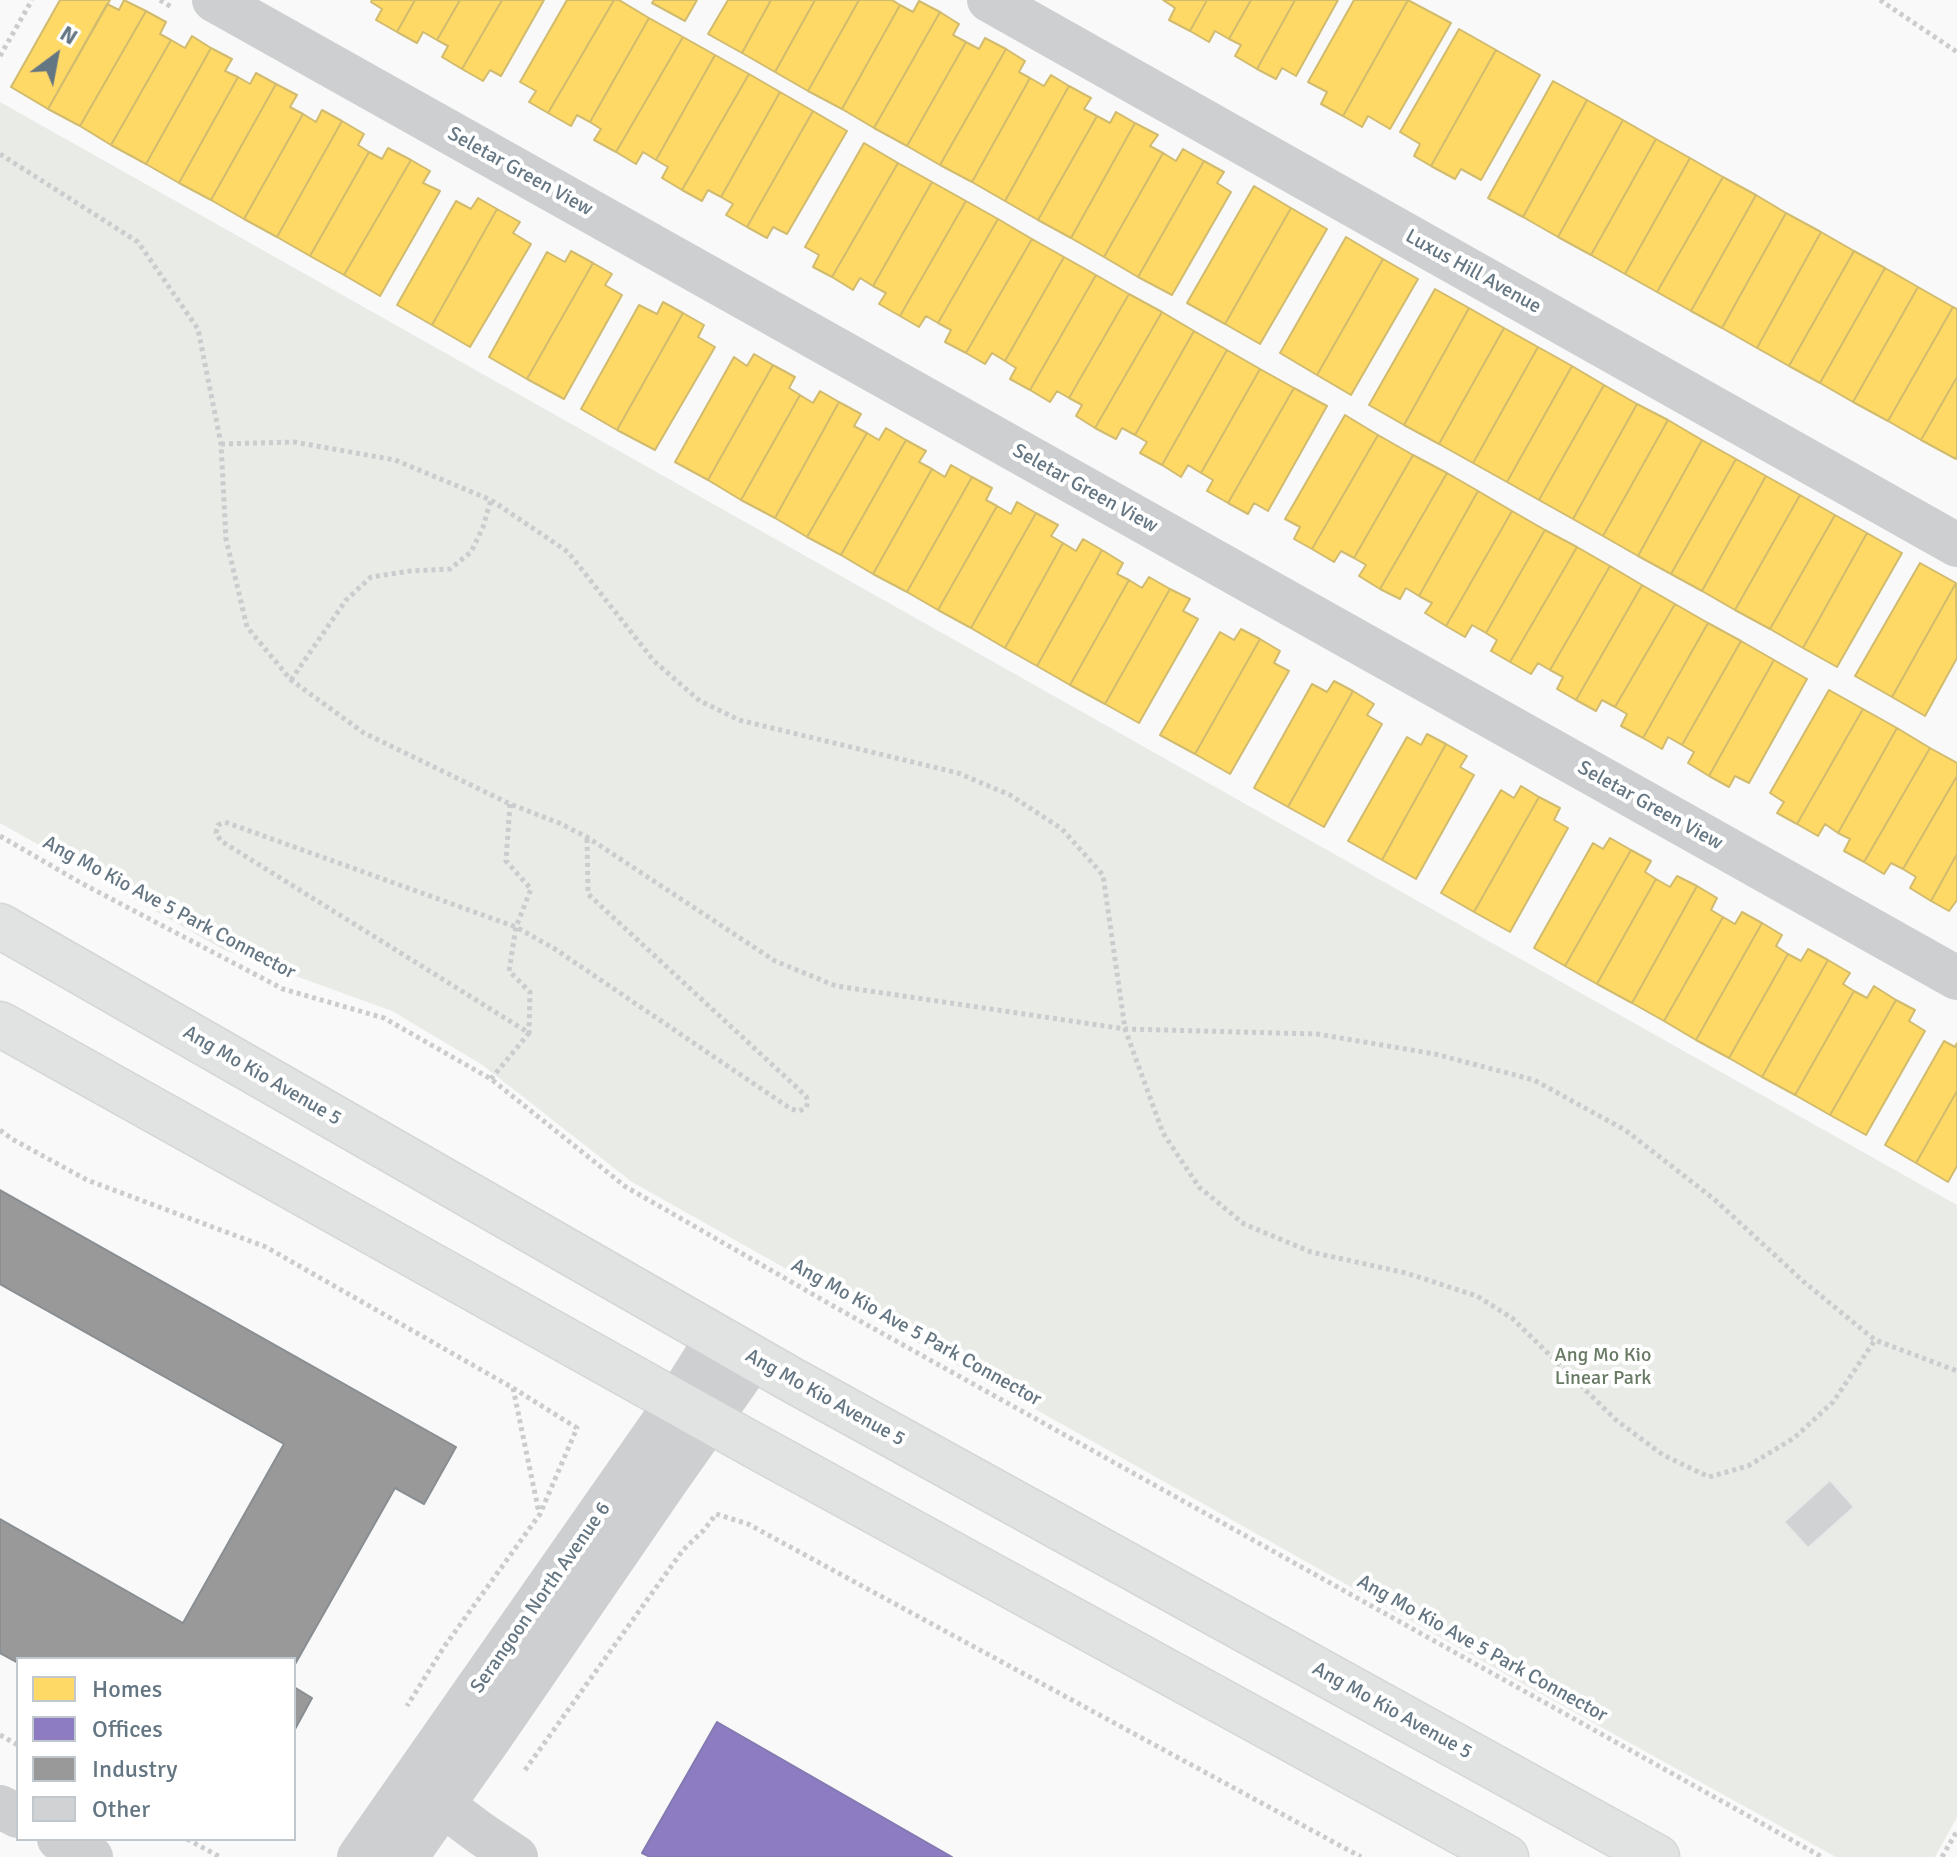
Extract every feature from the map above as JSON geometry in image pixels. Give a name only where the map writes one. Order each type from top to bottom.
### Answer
[{"type":"main road","name":"Ang Mo Kio Avenue 5","points":[[0,926],[736,1348],[1657,1857]]},
{"type":"main road","points":[[0,1024],[693,1411],[1506,1857]]},
{"type":"street","name":"Seletar Green View","points":[[214,0],[1957,978]]},
{"type":"street","name":"Luxus Hill Avenue","points":[[989,0],[1957,545]]},
{"type":"street","name":"Serangoon North Avenue 6","points":[[359,1857],[426,1793],[736,1348]]},
{"type":"street","name":"Serangoon North Avenue 6","points":[[406,1857],[426,1793]]},
{"type":"street","points":[[426,1793],[516,1857]]},
{"type":"street","points":[[63,1841],[91,1857]]},
{"type":"path","points":[[0,56],[32,0]]},
{"type":"path","points":[[1880,0],[1957,52]]},
{"type":"path","points":[[0,154],[138,242],[198,329],[221,444],[226,539],[247,627],[291,680],[364,733],[510,804],[587,837],[775,961],[836,986],[1125,1029],[1317,1034],[1435,1054],[1534,1080],[1625,1130],[1714,1199],[1804,1282],[1875,1340],[1957,1371]]},
{"type":"path","points":[[221,444],[294,442],[395,460],[491,500],[568,552],[654,661],[700,701],[739,720],[958,773],[1010,795],[1062,829],[1103,875],[1125,1029],[1163,1133],[1199,1187],[1244,1224],[1311,1252],[1406,1273],[1477,1296],[1512,1318],[1616,1420],[1663,1455],[1709,1477],[1748,1466],[1794,1438],[1833,1402],[1875,1340]]},
{"type":"path","points":[[291,680],[346,600],[371,577],[450,569],[471,552],[491,500]]},
{"type":"path","points":[[491,1079],[529,1033],[530,992],[509,971],[516,927],[531,889],[506,861],[510,804]]},
{"type":"path","points":[[529,1033],[221,841],[216,833],[218,825],[225,822],[516,927],[555,949],[791,1109],[799,1111],[806,1108],[806,1096],[588,894],[587,837]]},
{"type":"path","name":"Ang Mo Kio Ave 5 Park Connector","points":[[0,836],[83,884],[283,989],[384,1018],[491,1079],[626,1187],[835,1307],[1822,1857]]},
{"type":"path","points":[[0,1130],[87,1180],[266,1247],[577,1428],[540,1514],[444,1647],[404,1711]]},
{"type":"path","points":[[513,1388],[540,1514]]},
{"type":"path","points":[[480,1833],[683,1550],[716,1514],[748,1524],[1361,1857]]},
{"type":"path","points":[[1942,1857],[1957,1831]]},
{"type":"path","points":[[191,1841],[220,1857]]},
{"type":"green space","name":"Ang Mo Kio Linear Park","points":[[0,102],[1957,1205],[1957,1817],[1935,1857],[1836,1857],[632,1182],[481,1064],[392,1011],[224,950],[0,823]]},
{"type":"building: Homes","points":[[60,0],[110,0],[48,109],[11,87]]},
{"type":"building: Homes","points":[[124,0],[146,11],[80,126],[48,109],[107,4],[119,10]]},
{"type":"building: Homes","points":[[372,0],[415,0],[397,32],[376,20],[382,9]]},
{"type":"building: Homes","points":[[415,0],[460,0],[437,40],[423,32],[417,43],[397,32]]},
{"type":"building: Homes","points":[[460,0],[502,0],[462,69],[442,57],[448,46],[437,40]]},
{"type":"building: Homes","points":[[502,0],[544,0],[501,76],[490,70],[483,81],[462,69]]},
{"type":"building: Homes","points":[[567,0],[614,0],[548,113],[529,102],[536,91],[520,82]]},
{"type":"building: Homes","points":[[614,0],[649,18],[590,122],[577,115],[571,126],[548,113]]},
{"type":"building: Homes","points":[[654,0],[697,0],[685,21],[652,3]]},
{"type":"building: Homes","points":[[728,0],[771,0],[742,53],[708,34]]},
{"type":"building: Homes","points":[[771,0],[815,0],[775,72],[742,53]]},
{"type":"building: Homes","points":[[815,0],[859,0],[808,91],[775,72]]},
{"type":"building: Homes","points":[[859,0],[892,0],[900,5],[842,109],[808,91]]},
{"type":"building: Homes","points":[[1163,0],[1207,0],[1190,31],[1169,20],[1175,8]]},
{"type":"building: Homes","points":[[1207,0],[1251,0],[1229,39],[1215,31],[1209,42],[1190,31]]},
{"type":"building: Homes","points":[[1251,0],[1295,0],[1257,69],[1235,56],[1241,45],[1229,39]]},
{"type":"building: Homes","points":[[1295,0],[1338,0],[1296,76],[1282,68],[1276,79],[1257,69]]},
{"type":"building: Homes","points":[[1354,0],[1408,0],[1343,116],[1321,104],[1327,92],[1308,82]]},
{"type":"building: Homes","points":[[1408,0],[1451,23],[1390,129],[1368,116],[1362,127],[1343,116]]},
{"type":"building: Homes","points":[[919,1],[940,12],[874,128],[842,109],[900,5],[913,12]]},
{"type":"building: Homes","points":[[146,11],[166,22],[160,34],[171,40],[111,145],[80,126]]},
{"type":"building: Homes","points":[[940,12],[959,24],[953,35],[966,42],[907,146],[874,128]]},
{"type":"building: Homes","points":[[649,18],[683,37],[616,152],[594,140],[601,129],[590,122]]},
{"type":"building: Homes","points":[[1459,29],[1496,50],[1431,166],[1414,156],[1420,144],[1400,132]]},
{"type":"building: Homes","points":[[192,36],[211,48],[146,164],[111,145],[171,40],[185,48]]},
{"type":"building: Homes","points":[[683,37],[715,55],[656,160],[643,152],[636,164],[616,152]]},
{"type":"building: Homes","points":[[985,38],[1006,49],[940,165],[907,146],[966,42],[979,49]]},
{"type":"building: Homes","points":[[211,48],[232,59],[225,71],[238,77],[179,183],[146,164]]},
{"type":"building: Homes","points":[[1006,49],[1025,61],[1019,72],[1030,78],[972,182],[940,165]]},
{"type":"building: Homes","points":[[1496,50],[1540,75],[1481,180],[1461,169],[1455,179],[1431,166]]},
{"type":"building: Homes","points":[[715,55],[749,74],[682,190],[662,178],[668,167],[656,160]]},
{"type":"building: Homes","points":[[256,73],[276,84],[211,200],[179,183],[238,77],[250,84]]},
{"type":"building: Homes","points":[[749,74],[780,92],[721,197],[708,190],[702,201],[682,190]]},
{"type":"building: Homes","points":[[1051,75],[1069,86],[1005,201],[972,182],[1030,78],[1044,86]]},
{"type":"building: Homes","points":[[1553,81],[1587,100],[1523,217],[1488,198]]},
{"type":"building: Homes","points":[[276,84],[297,95],[290,107],[303,114],[244,219],[211,200]]},
{"type":"building: Homes","points":[[1069,86],[1091,98],[1084,109],[1097,116],[1038,220],[1005,201]]},
{"type":"building: Homes","points":[[780,92],[813,111],[747,227],[726,215],[733,204],[721,197]]},
{"type":"building: Homes","points":[[1587,100],[1623,120],[1558,237],[1523,217]]},
{"type":"building: Homes","points":[[322,110],[342,121],[277,237],[244,219],[303,114],[316,122]]},
{"type":"building: Homes","points":[[813,111],[847,131],[787,234],[773,227],[767,238],[747,227]]},
{"type":"building: Homes","points":[[1116,112],[1135,123],[1071,238],[1038,220],[1097,116],[1110,123]]},
{"type":"building: Homes","points":[[1623,120],[1656,139],[1591,255],[1558,237]]},
{"type":"building: Homes","points":[[342,121],[364,134],[358,145],[369,152],[310,256],[277,237]]},
{"type":"building: Homes","points":[[1135,123],[1158,135],[1150,146],[1163,153],[1104,257],[1071,238]]},
{"type":"building: Homes","points":[[1656,139],[1690,158],[1625,274],[1591,255]]},
{"type":"building: Homes","points":[[864,143],[898,163],[832,277],[813,267],[819,255],[805,247]]},
{"type":"building: Homes","points":[[388,148],[411,160],[344,275],[310,256],[369,152],[382,159]]},
{"type":"building: Homes","points":[[1183,149],[1204,161],[1138,277],[1104,257],[1163,153],[1176,161]]},
{"type":"building: Homes","points":[[1690,158],[1723,177],[1657,292],[1625,274]]},
{"type":"building: Homes","points":[[411,160],[430,171],[423,183],[440,191],[380,296],[344,275]]},
{"type":"building: Homes","points":[[1204,161],[1224,172],[1217,183],[1231,192],[1172,295],[1138,277]]},
{"type":"building: Homes","points":[[898,163],[932,182],[873,286],[860,278],[853,290],[832,277]]},
{"type":"building: Homes","points":[[1723,177],[1756,195],[1691,311],[1657,292]]},
{"type":"building: Homes","points":[[932,182],[966,201],[900,316],[879,304],[886,293],[873,286]]},
{"type":"building: Homes","points":[[1254,186],[1291,208],[1225,324],[1187,303]]},
{"type":"building: Homes","points":[[1756,195],[1786,213],[1722,328],[1691,311]]},
{"type":"building: Homes","points":[[478,198],[497,209],[432,325],[397,305],[456,201],[471,209]]},
{"type":"building: Homes","points":[[966,201],[998,219],[938,323],[926,316],[919,327],[900,316]]},
{"type":"building: Homes","points":[[1291,208],[1327,229],[1260,344],[1225,324]]},
{"type":"building: Homes","points":[[497,209],[520,222],[513,233],[531,244],[470,347],[432,325]]},
{"type":"building: Homes","points":[[1786,213],[1821,232],[1757,348],[1722,328]]},
{"type":"building: Homes","points":[[998,219],[1032,239],[966,353],[945,342],[951,330],[938,323]]},
{"type":"building: Homes","points":[[1821,232],[1854,251],[1789,366],[1757,348]]},
{"type":"building: Homes","points":[[1346,237],[1383,259],[1317,375],[1280,353]]},
{"type":"building: Homes","points":[[1032,239],[1064,257],[1005,361],[992,353],[985,364],[966,353]]},
{"type":"building: Homes","points":[[571,251],[593,263],[527,379],[489,357],[547,252],[565,262]]},
{"type":"building: Homes","points":[[1854,251],[1885,268],[1820,383],[1789,366]]},
{"type":"building: Homes","points":[[1064,257],[1096,275],[1030,390],[1010,379],[1016,368],[1005,361]]},
{"type":"building: Homes","points":[[1383,259],[1418,279],[1351,395],[1317,375]]},
{"type":"building: Homes","points":[[593,263],[612,274],[605,285],[622,295],[564,399],[527,379]]},
{"type":"building: Homes","points":[[1885,268],[1918,287],[1853,402],[1820,383]]},
{"type":"building: Homes","points":[[1096,275],[1129,294],[1069,398],[1057,391],[1050,402],[1030,390]]},
{"type":"building: Homes","points":[[1918,287],[1953,307],[1888,421],[1853,402]]},
{"type":"building: Homes","points":[[1435,289],[1469,308],[1404,425],[1369,405]]},
{"type":"building: Homes","points":[[1129,294],[1162,312],[1095,428],[1076,416],[1082,405],[1069,398]]},
{"type":"building: Homes","points":[[663,302],[683,313],[617,430],[581,409],[639,305],[657,314]]},
{"type":"building: Homes","points":[[1953,307],[1957,309],[1957,377],[1921,440],[1888,421]]},
{"type":"building: Homes","points":[[1469,308],[1504,328],[1439,444],[1404,425]]},
{"type":"building: Homes","points":[[1162,312],[1194,331],[1135,435],[1122,428],[1116,439],[1095,428]]},
{"type":"building: Homes","points":[[683,313],[704,325],[698,337],[715,347],[655,450],[617,430]]},
{"type":"building: Homes","points":[[1504,328],[1538,347],[1473,463],[1439,444]]},
{"type":"building: Homes","points":[[1194,331],[1227,350],[1162,465],[1140,453],[1147,442],[1135,435]]},
{"type":"building: Homes","points":[[1538,347],[1572,366],[1507,482],[1473,463]]},
{"type":"building: Homes","points":[[1227,350],[1260,369],[1201,473],[1188,465],[1181,477],[1162,465]]},
{"type":"building: Homes","points":[[754,354],[773,365],[708,480],[675,462],[734,357],[747,366]]},
{"type":"building: Homes","points":[[773,365],[795,377],[789,388],[800,395],[741,500],[708,480]]},
{"type":"building: Homes","points":[[1572,366],[1604,385],[1539,500],[1507,482]]},
{"type":"building: Homes","points":[[1260,369],[1294,388],[1228,503],[1207,491],[1213,480],[1201,473]]},
{"type":"building: Homes","points":[[1957,377],[1957,456],[1956,459],[1921,440]]},
{"type":"building: Homes","points":[[1604,385],[1637,404],[1573,519],[1539,500]]},
{"type":"building: Homes","points":[[1294,388],[1327,406],[1268,511],[1254,503],[1248,514],[1228,503]]},
{"type":"building: Homes","points":[[820,391],[839,402],[775,518],[741,500],[800,395],[813,403]]},
{"type":"building: Homes","points":[[839,402],[861,414],[854,426],[867,433],[807,537],[775,518]]},
{"type":"building: Homes","points":[[1637,404],[1668,420],[1603,536],[1573,519]]},
{"type":"building: Homes","points":[[1345,415],[1378,435],[1312,549],[1294,539],[1300,527],[1285,519]]},
{"type":"building: Homes","points":[[1668,420],[1702,440],[1638,556],[1603,536]]},
{"type":"building: Homes","points":[[886,428],[906,440],[841,555],[807,537],[867,433],[879,440]]},
{"type":"building: Homes","points":[[1378,435],[1413,455],[1354,558],[1341,551],[1334,562],[1312,549]]},
{"type":"building: Homes","points":[[906,440],[926,451],[919,462],[932,469],[873,574],[841,555]]},
{"type":"building: Homes","points":[[1702,440],[1736,459],[1671,574],[1638,556]]},
{"type":"building: Homes","points":[[1413,455],[1447,473],[1380,589],[1359,576],[1366,565],[1354,558]]},
{"type":"building: Homes","points":[[1736,459],[1766,476],[1702,591],[1671,574]]},
{"type":"building: Homes","points":[[951,465],[972,477],[907,592],[873,574],[932,469],[945,477]]},
{"type":"building: Homes","points":[[1447,473],[1478,491],[1419,596],[1406,588],[1400,599],[1380,589]]},
{"type":"building: Homes","points":[[1766,476],[1800,495],[1735,610],[1702,591]]},
{"type":"building: Homes","points":[[972,477],[992,488],[986,500],[997,506],[938,610],[907,592]]},
{"type":"building: Homes","points":[[1478,491],[1512,511],[1446,626],[1425,613],[1432,603],[1419,596]]},
{"type":"building: Homes","points":[[1800,495],[1835,515],[1770,629],[1735,610]]},
{"type":"building: Homes","points":[[1017,502],[1036,513],[971,628],[938,610],[997,506],[1011,514]]},
{"type":"building: Homes","points":[[1512,511],[1545,530],[1486,633],[1472,625],[1465,637],[1446,626]]},
{"type":"building: Homes","points":[[1036,513],[1058,525],[1051,536],[1063,543],[1005,648],[971,628]]},
{"type":"building: Homes","points":[[1835,515],[1867,533],[1803,648],[1770,629]]},
{"type":"building: Homes","points":[[1545,530],[1577,547],[1510,662],[1491,651],[1497,640],[1486,633]]},
{"type":"building: Homes","points":[[1867,533],[1902,553],[1837,667],[1803,648]]},
{"type":"building: Homes","points":[[1083,539],[1102,550],[1037,666],[1005,648],[1063,543],[1076,551]]},
{"type":"building: Homes","points":[[1577,547],[1610,566],[1550,670],[1538,663],[1531,674],[1510,662]]},
{"type":"building: Homes","points":[[1102,550],[1123,563],[1117,574],[1129,580],[1070,685],[1037,666]]},
{"type":"building: Homes","points":[[1920,563],[1956,583],[1892,697],[1855,676]]},
{"type":"building: Homes","points":[[1610,566],[1642,585],[1576,700],[1557,689],[1563,677],[1550,670]]},
{"type":"building: Homes","points":[[1149,577],[1170,589],[1105,704],[1070,685],[1129,580],[1142,588]]},
{"type":"building: Homes","points":[[1956,583],[1957,658],[1925,716],[1892,697]]},
{"type":"building: Homes","points":[[1642,585],[1675,604],[1615,707],[1602,700],[1596,711],[1576,700]]},
{"type":"building: Homes","points":[[1170,589],[1190,599],[1183,611],[1198,619],[1139,723],[1105,704]]},
{"type":"building: Homes","points":[[1675,604],[1708,623],[1643,738],[1621,726],[1627,714],[1615,707]]},
{"type":"building: Homes","points":[[1708,623],[1741,641],[1682,745],[1668,737],[1662,749],[1643,738]]},
{"type":"building: Homes","points":[[1241,629],[1260,639],[1195,754],[1160,735],[1220,632],[1234,640]]},
{"type":"building: Homes","points":[[1260,639],[1280,651],[1274,663],[1289,671],[1230,774],[1195,754]]},
{"type":"building: Homes","points":[[1741,641],[1774,660],[1709,776],[1688,763],[1694,752],[1682,745]]},
{"type":"building: Homes","points":[[1774,660],[1807,679],[1749,783],[1735,776],[1729,787],[1709,776]]},
{"type":"building: Homes","points":[[1334,681],[1353,691],[1288,807],[1254,788],[1312,684],[1327,692]]},
{"type":"building: Homes","points":[[1829,690],[1863,709],[1797,824],[1777,813],[1784,802],[1770,793]]},
{"type":"building: Homes","points":[[1353,691],[1374,704],[1367,715],[1382,724],[1324,827],[1288,807]]},
{"type":"building: Homes","points":[[1863,709],[1897,728],[1838,833],[1825,824],[1818,836],[1797,824]]},
{"type":"building: Homes","points":[[1897,728],[1930,748],[1864,862],[1844,851],[1850,839],[1838,833]]},
{"type":"building: Homes","points":[[1427,734],[1446,744],[1382,860],[1348,841],[1407,737],[1421,745]]},
{"type":"building: Homes","points":[[1446,744],[1467,756],[1460,767],[1474,775],[1416,879],[1382,860]]},
{"type":"building: Homes","points":[[1930,748],[1957,763],[1957,776],[1903,869],[1891,863],[1884,874],[1864,862]]},
{"type":"building: Homes","points":[[1957,776],[1957,854],[1931,901],[1910,888],[1916,877],[1903,869]]},
{"type":"building: Homes","points":[[1521,786],[1539,797],[1474,912],[1441,893],[1501,790],[1514,798]]},
{"type":"building: Homes","points":[[1539,797],[1560,808],[1554,820],[1568,828],[1510,932],[1474,912]]},
{"type":"building: Homes","points":[[1610,838],[1631,850],[1565,966],[1534,948],[1593,843],[1603,849]]},
{"type":"building: Homes","points":[[1631,850],[1651,861],[1645,872],[1656,879],[1597,984],[1565,966]]},
{"type":"building: Homes","points":[[1957,854],[1957,900],[1949,911],[1931,901]]},
{"type":"building: Homes","points":[[1677,876],[1697,886],[1632,1003],[1597,984],[1656,879],[1670,887]]},
{"type":"building: Homes","points":[[1697,886],[1717,898],[1711,910],[1723,917],[1664,1021],[1632,1003]]},
{"type":"building: Homes","points":[[1742,912],[1762,923],[1696,1040],[1664,1021],[1723,917],[1735,924]]},
{"type":"building: Homes","points":[[1762,923],[1782,935],[1776,946],[1788,954],[1729,1058],[1696,1040]]},
{"type":"building: Homes","points":[[1808,949],[1828,960],[1762,1077],[1729,1058],[1788,954],[1801,961]]},
{"type":"building: Homes","points":[[1828,960],[1850,973],[1843,984],[1854,991],[1795,1095],[1762,1077]]},
{"type":"building: Homes","points":[[1874,986],[1896,1000],[1830,1115],[1795,1095],[1854,991],[1867,998]]},
{"type":"building: Homes","points":[[1896,1000],[1915,1010],[1909,1021],[1925,1031],[1866,1135],[1830,1115]]},
{"type":"building: Homes","points":[[1944,1041],[1955,1047],[1957,1043],[1957,1091],[1916,1163],[1885,1145]]},
{"type":"building: Homes","points":[[1957,1091],[1957,1166],[1948,1182],[1916,1163]]},
{"type":"building: Offices","points":[[717,1722],[952,1857],[650,1857],[642,1853]]},
{"type":"building: Industry","points":[[0,1190],[456,1447],[424,1504],[395,1488],[296,1662],[296,1657],[16,1657],[16,1662],[0,1653],[0,1519],[183,1623],[284,1444],[0,1284]]},
{"type":"building: Industry","points":[[296,1688],[312,1698],[296,1727]]},
{"type":"building: Other","points":[[1830,1480],[1854,1507],[1808,1548],[1784,1522]]}]
